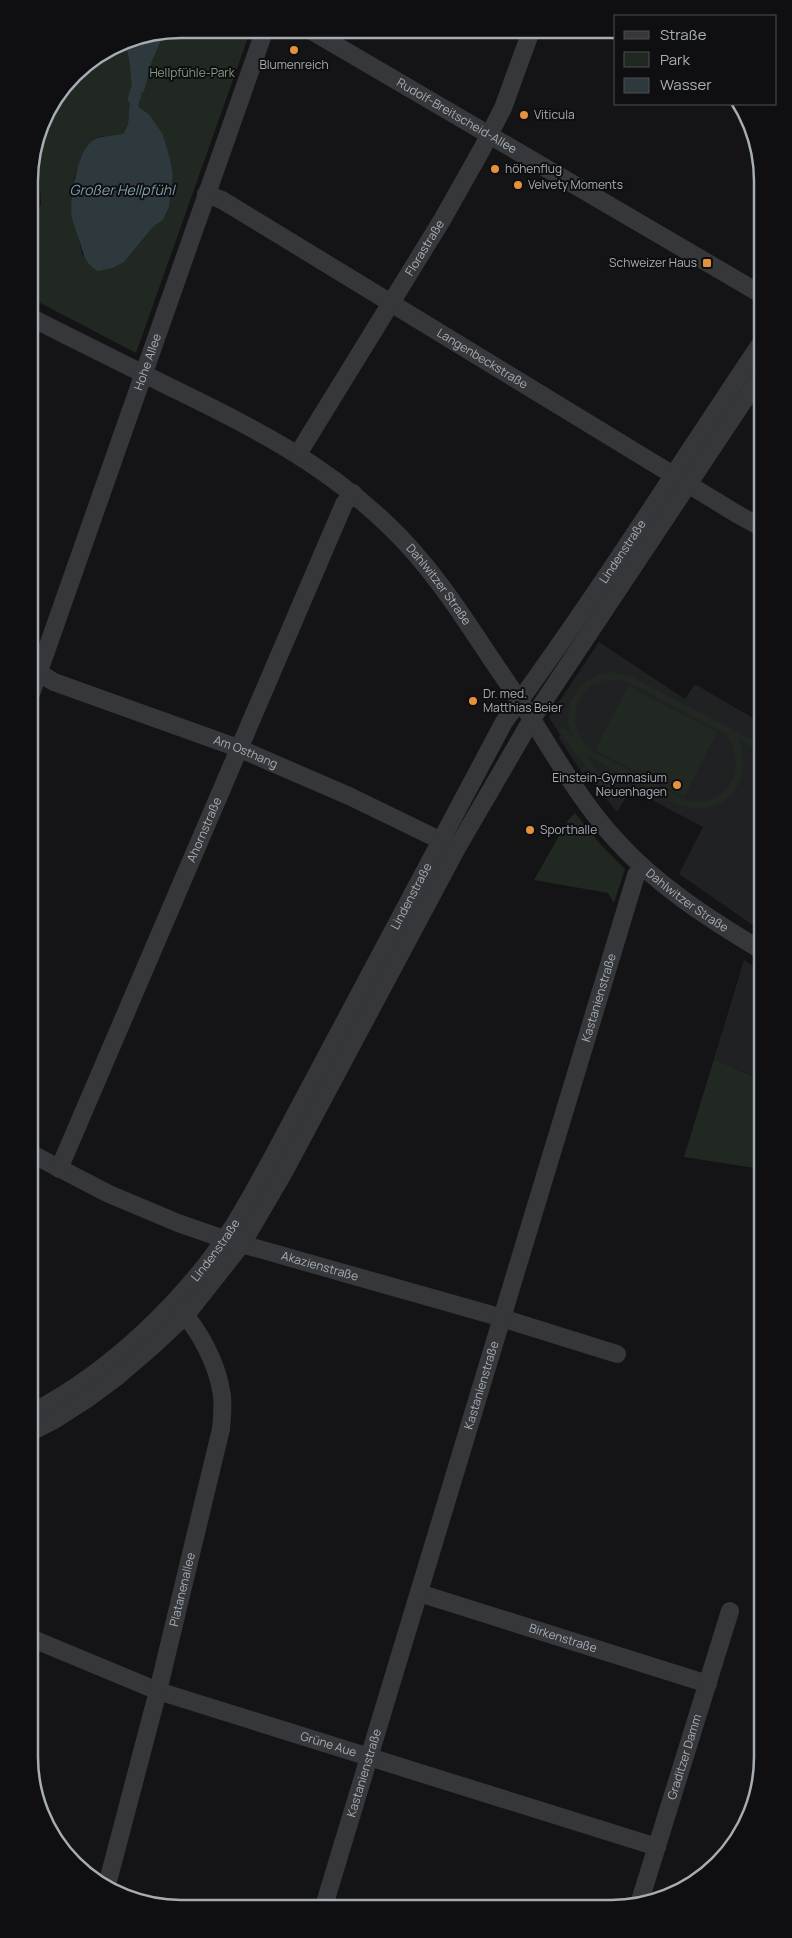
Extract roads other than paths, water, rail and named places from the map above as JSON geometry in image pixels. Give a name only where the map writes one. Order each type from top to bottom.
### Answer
[{"type":"street","name":"Hohe Allee","points":[[38,659],[144,374],[262,38]]},
{"type":"street","name":"Rudolf-Breitscheid-Allee","points":[[324,38],[754,290]]},
{"type":"street","name":"Florastraße","points":[[298,454],[442,220],[489,136],[503,108],[528,38]]},
{"type":"street","name":"Langenbeckstraße","points":[[206,194],[222,200],[754,523]]},
{"type":"street","name":"Dahlwitzer Straße","points":[[38,321],[248,425],[298,454],[352,493],[389,526],[436,580],[461,614],[569,778],[616,840],[643,866],[721,926],[754,946]]},
{"type":"street","name":"Lindenstraße","points":[[38,1428],[64,1414],[118,1376],[242,1244],[283,1174],[449,844],[485,756],[504,722],[754,353]]},
{"type":"street","name":"Lindenstraße","points":[[38,1409],[102,1366],[140,1336],[180,1309],[270,1162],[449,844],[754,386]]},
{"type":"street","name":"Ahornstraße","points":[[59,1169],[238,748],[344,504],[352,493]]},
{"type":"street","name":"Am Osthang","points":[[38,672],[54,682],[238,748],[349,796],[449,844]]},
{"type":"street","name":"Kastanienstraße","points":[[326,1900],[636,875],[643,866]]},
{"type":"street","name":"Akazienstraße","points":[[38,1157],[144,1208],[224,1239],[503,1318],[617,1354]]},
{"type":"street","name":"Platanenallee","points":[[109,1881],[158,1691],[221,1429],[222,1392],[217,1372],[208,1352],[180,1309]]},
{"type":"street","name":"Birkenstraße","points":[[419,1593],[708,1684]]},
{"type":"street","name":"Graditzer Damm","points":[[641,1897],[730,1611]]},
{"type":"street","name":"Grüne Aue","points":[[38,1641],[158,1691],[657,1846]]},
{"type":"water","points":[[162,39],[152,61],[144,92],[132,91],[127,48]]},
{"type":"water","name":"Großer Hellpfühl","points":[[130,99],[138,99],[139,107],[149,114],[163,135],[173,175],[169,207],[163,220],[153,227],[124,262],[112,268],[98,271],[86,260],[73,222],[71,210],[75,179],[81,158],[89,144],[97,138],[124,133],[128,124]]},
{"type":"waterway","points":[[134,99],[136,91]]},
{"type":"place","name":"Blumenreich","points":[[294,50]]},
{"type":"place","name":"Viticula","points":[[524,115]]},
{"type":"place","name":"höhenflug","points":[[495,169]]},
{"type":"place","name":"Velvety Moments","points":[[518,185]]},
{"type":"place","name":"Schweizer Haus","points":[[707,263]]},
{"type":"place","name":"Dr. med. Matthias Beier","points":[[473,701]]},
{"type":"place","name":"Einstein-Gymnasium Neuenhagen","points":[[677,785]]},
{"type":"place","name":"Sporthalle","points":[[530,830]]},
{"type":"park label","name":"Hellpfühle-Park","points":[[192,73]]}]
